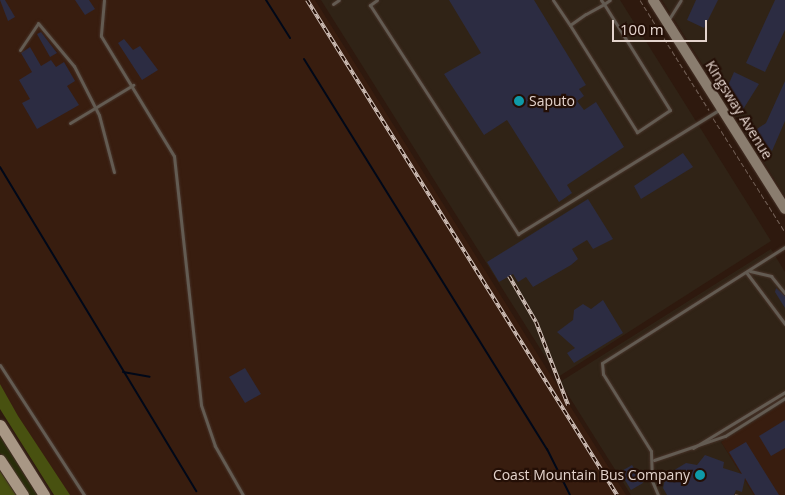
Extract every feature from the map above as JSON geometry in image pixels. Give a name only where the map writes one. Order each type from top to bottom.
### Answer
[{"type":"main road","name":"Kingsway Avenue","points":[[653,0],[785,209]]},
{"type":"main road","points":[[0,425],[44,495]]},
{"type":"main road","points":[[0,460],[24,495]]},
{"type":"lane","points":[[104,0],[101,36],[133,85],[174,156],[201,405],[215,446],[243,495]]},
{"type":"lane","points":[[333,4],[339,0]]},
{"type":"lane","points":[[377,0],[370,5],[518,234],[721,108]]},
{"type":"lane","points":[[553,0],[637,132],[670,110],[601,0]]},
{"type":"lane","points":[[570,25],[610,0]]},
{"type":"lane","points":[[667,22],[680,0]]},
{"type":"lane","points":[[20,50],[36,25],[41,25],[74,66],[96,107],[114,172]]},
{"type":"lane","points":[[70,123],[133,85]]},
{"type":"lane","points":[[658,495],[652,481],[654,460],[602,369],[605,360],[785,247]]},
{"type":"lane","points":[[746,272],[768,274],[785,292]]},
{"type":"lane","points":[[746,272],[785,324]]},
{"type":"lane","points":[[0,365],[84,495]]},
{"type":"lane","points":[[688,451],[785,392]]},
{"type":"lane","points":[[654,460],[688,451],[725,436],[785,398]]},
{"type":"path","points":[[640,0],[709,110]]},
{"type":"path","points":[[714,119],[785,232]]},
{"type":"shaded area","points":[[0,0],[315,0],[626,495],[66,495],[0,394]]},
{"type":"shaded area","points":[[321,0],[620,0],[771,241],[558,377]]},
{"type":"shaded area","points":[[662,0],[785,0],[785,196]]},
{"type":"shaded area","points":[[771,249],[785,272],[785,402],[721,442],[754,495],[631,495],[560,382]]},
{"type":"shaded area","points":[[785,402],[785,495],[754,495],[721,442]]},
{"type":"green space","points":[[0,384],[18,416],[70,495],[54,495],[0,409]]},
{"type":"green space","points":[[0,436],[37,495],[28,495],[0,453]]},
{"type":"green space","points":[[0,471],[16,495],[0,495]]},
{"type":"building","points":[[0,0],[5,0],[15,17],[8,21]]},
{"type":"building","points":[[75,0],[89,0],[95,9],[85,15]]},
{"type":"building","name":"Saputo","points":[[449,0],[534,0],[586,85],[579,89],[584,96],[577,101],[584,110],[596,102],[624,147],[567,185],[572,193],[559,202],[507,120],[484,135],[444,74],[481,53]]},
{"type":"building","points":[[696,0],[718,0],[704,28],[687,20]]},
{"type":"building","points":[[775,0],[785,0],[785,30],[765,72],[746,63]]},
{"type":"building","points":[[41,32],[57,53],[50,57],[37,34]]},
{"type":"building","points":[[124,39],[133,50],[140,46],[158,70],[142,80],[118,43]]},
{"type":"building","points":[[30,47],[41,66],[51,60],[56,67],[64,62],[75,81],[67,86],[79,105],[37,129],[22,103],[30,99],[19,80],[32,72],[21,53]]},
{"type":"building","points":[[734,72],[759,84],[742,111],[727,88]]},
{"type":"building","points":[[785,81],[785,121],[772,151],[754,131],[766,123]]},
{"type":"building","points":[[683,153],[693,167],[641,199],[634,186]]},
{"type":"building","points":[[588,199],[613,239],[593,249],[587,240],[572,249],[578,259],[533,287],[526,277],[518,282],[513,274],[499,282],[487,262]]},
{"type":"building","points":[[776,288],[785,296],[785,308],[775,292]]},
{"type":"building","points":[[603,300],[623,333],[574,363],[567,353],[575,348],[557,332],[573,320],[574,310],[583,304],[591,309]]},
{"type":"building","points":[[245,368],[261,394],[245,403],[229,377]]},
{"type":"building","points":[[785,420],[785,448],[771,456],[759,436]]},
{"type":"building","name":"Coast Mountain Bus Company","points":[[746,442],[779,495],[755,495],[745,478],[742,492],[736,490],[734,495],[667,495],[663,488],[666,475],[686,463],[697,465],[705,455],[724,462],[723,468],[742,474],[729,452]]},
{"type":"building","points":[[632,465],[643,483],[631,490],[620,472]]},
{"type":"waterway","points":[[266,0],[290,38]]},
{"type":"waterway","points":[[304,59],[547,449],[570,495]]},
{"type":"waterway","points":[[0,167],[196,491]]},
{"type":"waterway","points":[[123,372],[150,377]]},
{"type":"railway","points":[[307,0],[617,495]]},
{"type":"railway","points":[[509,276],[536,322],[568,405]]},
{"type":"place","name":"Saputo","points":[[519,101]]},
{"type":"place","name":"Coast Mountain Bus Company","points":[[700,475]]}]
